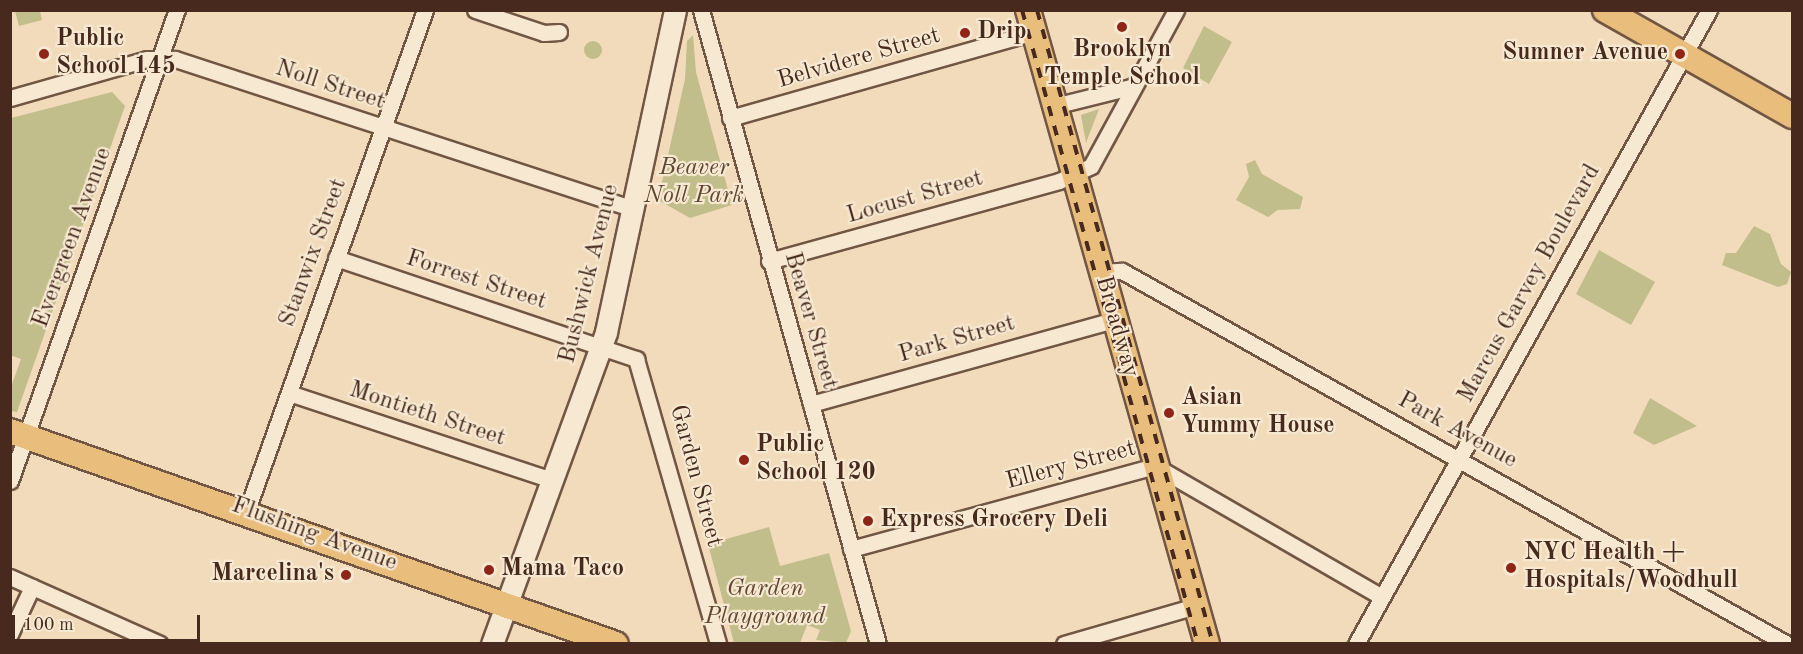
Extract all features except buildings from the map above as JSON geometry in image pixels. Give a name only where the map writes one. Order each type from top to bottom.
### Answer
[{"type":"main road","name":"Bushwick Avenue","points":[[492,644],[602,345],[675,10]]},
{"type":"main road","points":[[1605,10],[1792,116]]},
{"type":"main road","name":"Broadway","points":[[1031,21],[1072,175],[1207,644]]},
{"type":"main road","name":"Flushing Avenue","points":[[19,432],[247,510],[616,644]]},
{"type":"street","name":"Evergreen Avenue","points":[[10,481],[19,432],[161,59],[177,10]]},
{"type":"street","name":"Stanwix Street","points":[[247,510],[425,10]]},
{"type":"street","points":[[475,10],[544,33],[559,32]]},
{"type":"street","name":"Beaver Street","points":[[701,10],[769,261],[878,644]]},
{"type":"street","points":[[1072,175],[1091,166],[1176,10]]},
{"type":"street","name":"Marcus Garvey Boulevard","points":[[1356,644],[1709,10]]},
{"type":"street","name":"Belvidere Street","points":[[730,118],[1031,21]]},
{"type":"street","name":"Noll Street","points":[[10,98],[161,59],[175,59],[633,209]]},
{"type":"street","points":[[1054,105],[1134,86]]},
{"type":"street","name":"Locust Street","points":[[769,261],[1072,175]]},
{"type":"street","name":"Forrest Street","points":[[336,258],[602,345]]},
{"type":"street","name":"Park Avenue","points":[[1100,272],[1122,271],[1787,644]]},
{"type":"street","name":"Park Street","points":[[811,404],[1114,320]]},
{"type":"street","name":"Garden Street","points":[[602,345],[627,352],[642,369],[718,644]]},
{"type":"street","name":"Montieth Street","points":[[289,393],[552,480]]},
{"type":"street","name":"Ellery Street","points":[[851,549],[1155,466],[1382,597]]},
{"type":"street","points":[[10,577],[160,644]]},
{"type":"street","points":[[10,634],[32,587]]},
{"type":"street","points":[[1064,644],[1196,606]]},
{"type":"green space","points":[[15,11],[40,11],[42,20],[19,26]]},
{"type":"green space","points":[[1204,26],[1232,42],[1209,84],[1183,68]]},
{"type":"green space","name":"Beaver Noll Park","points":[[693,35],[696,72],[732,205],[690,218],[658,200],[685,79],[687,41]]},
{"type":"green space","points":[[593,41],[599,44],[602,50],[599,56],[593,59],[587,56],[584,50],[587,44]]},
{"type":"green space","points":[[112,92],[125,106],[17,412],[11,411],[11,387],[21,359],[10,355],[11,118]]},
{"type":"green space","points":[[1099,109],[1086,143],[1081,115]]},
{"type":"green space","points":[[1255,160],[1262,174],[1303,197],[1300,209],[1278,210],[1268,217],[1236,200],[1249,177],[1246,164]]},
{"type":"green space","points":[[1754,226],[1770,234],[1781,264],[1791,272],[1787,284],[1778,287],[1722,265],[1726,253],[1736,253]]},
{"type":"green space","points":[[1599,250],[1655,282],[1631,325],[1576,294]]},
{"type":"green space","points":[[1650,398],[1697,426],[1654,445],[1633,433]]},
{"type":"green space","name":"Garden Playground","points":[[769,527],[780,566],[829,553],[851,631],[846,643],[816,640],[820,630],[807,625],[800,643],[734,643],[708,544]]},
{"type":"railway","points":[[1022,10],[1198,644]]},
{"type":"railway","points":[[1037,10],[1213,644]]},
{"type":"place","name":"Brooklyn Temple School","points":[[1122,27]]},
{"type":"place","name":"Drip","points":[[965,33]]},
{"type":"place","name":"Public School 145","points":[[44,54]]},
{"type":"place","name":"Sumner Avenue","points":[[1680,54]]},
{"type":"place","name":"Asian Yummy House","points":[[1169,413]]},
{"type":"place","name":"Public School 120","points":[[744,460]]},
{"type":"place","name":"Express Grocery Deli","points":[[868,521]]},
{"type":"place","name":"NYC Health + Hospitals/Woodhull","points":[[1511,568]]},
{"type":"place","name":"Mama Taco","points":[[489,570]]},
{"type":"place","name":"Marcelina's","points":[[346,575]]}]
